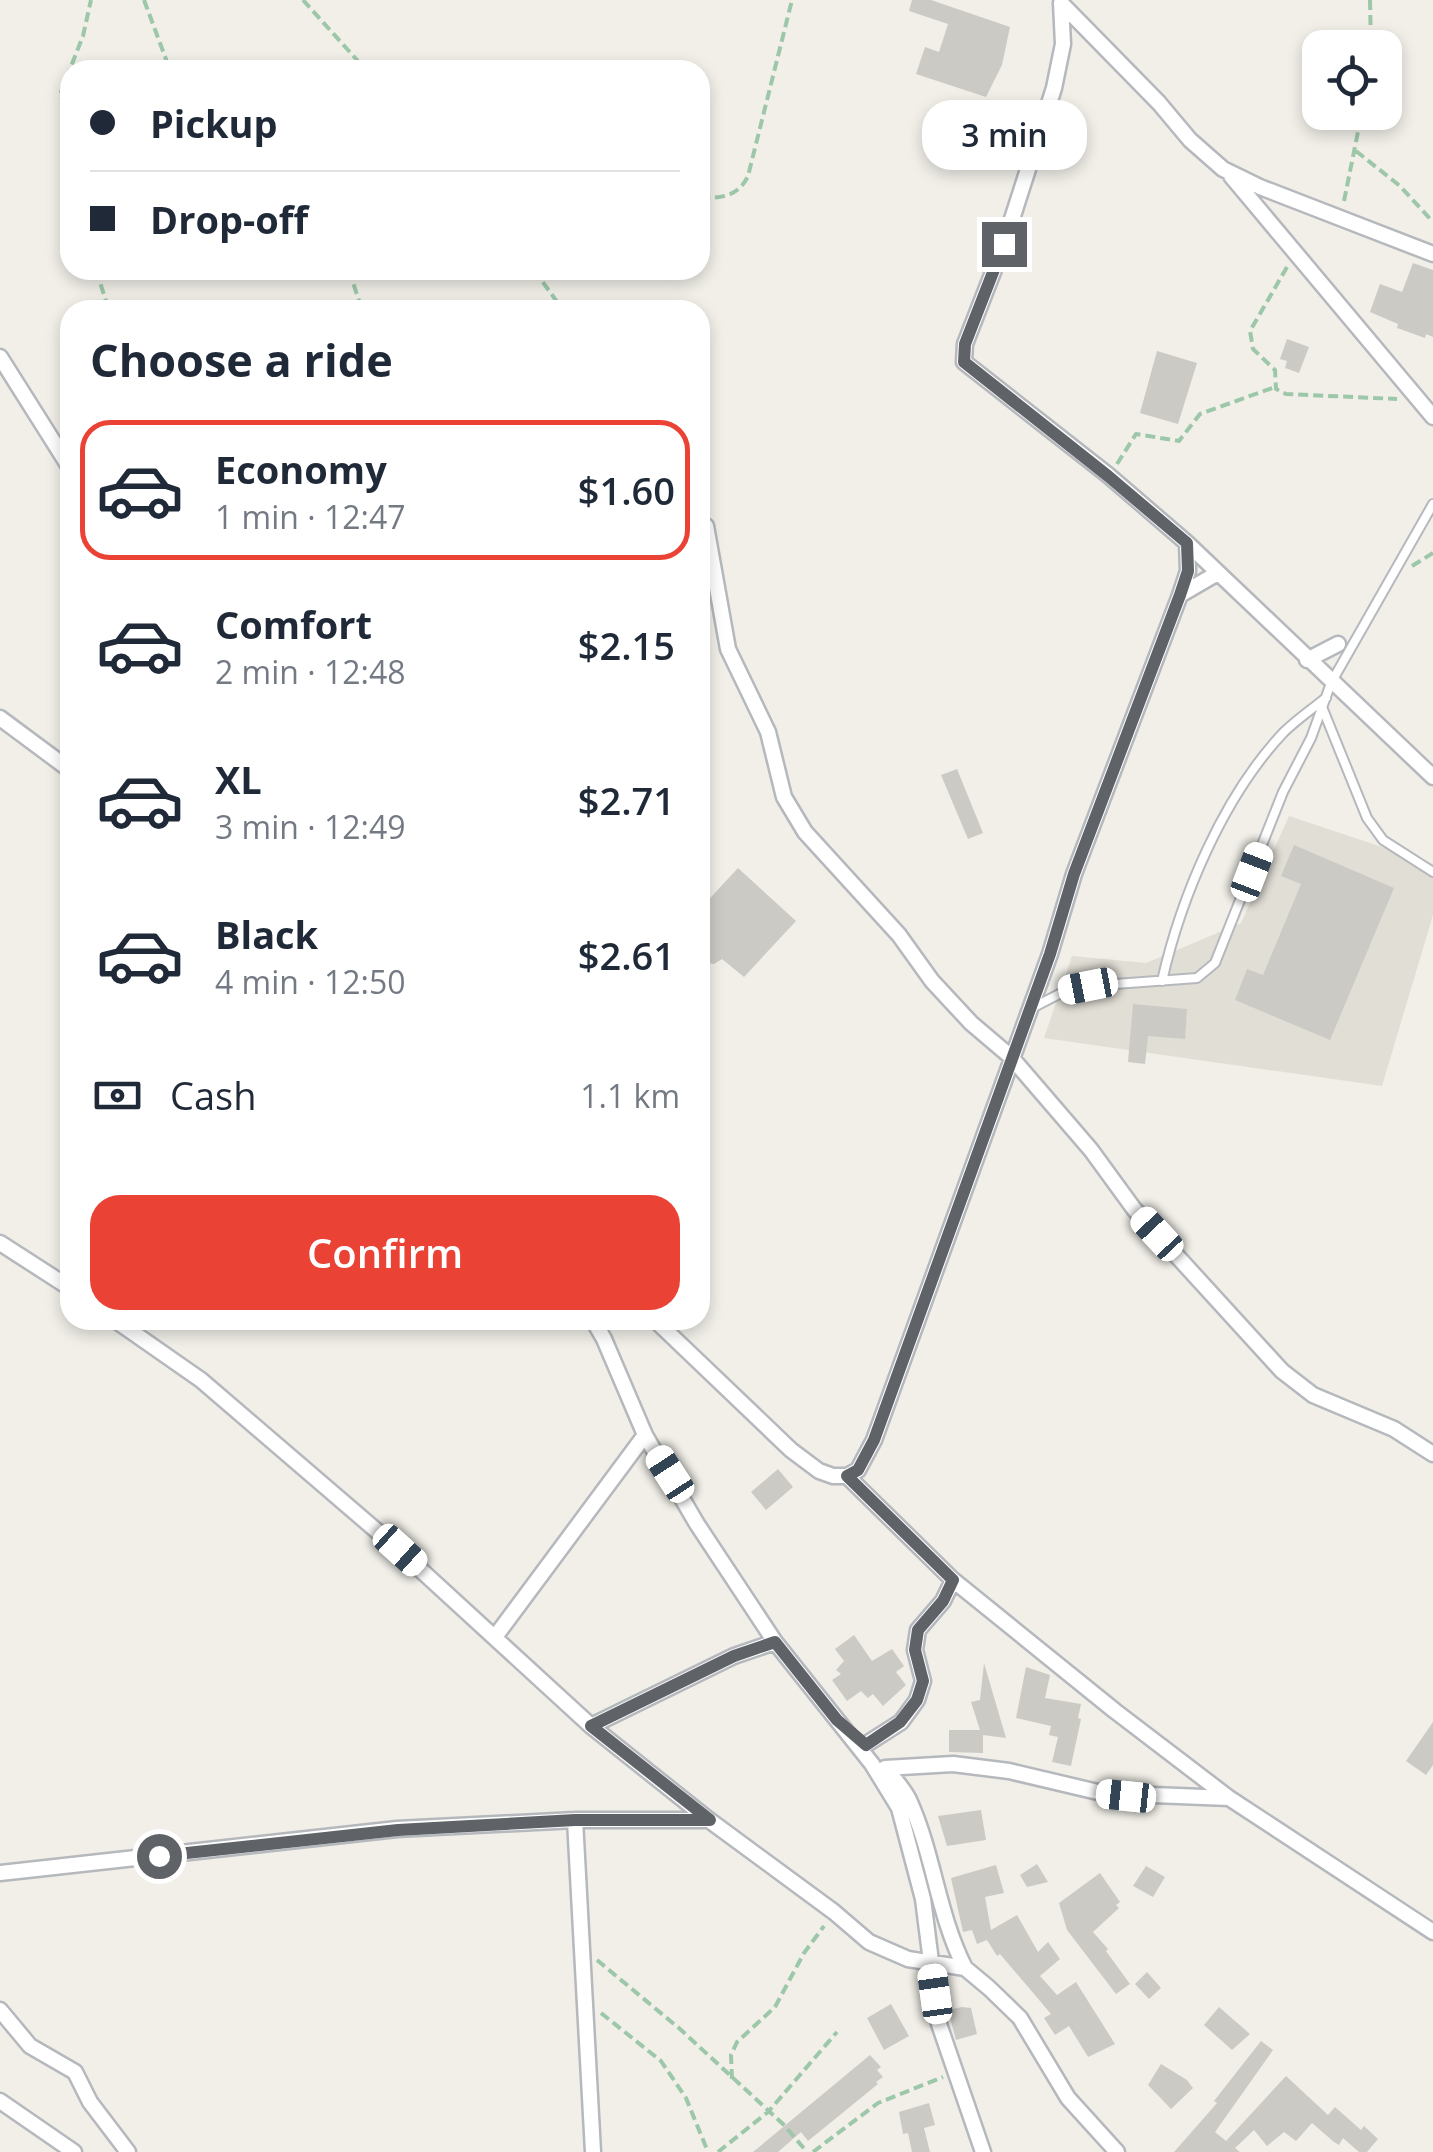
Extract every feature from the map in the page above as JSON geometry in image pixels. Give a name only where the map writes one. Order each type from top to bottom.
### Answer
[{"type":"street","points":[[1060,2],[1190,140],[1228,172],[1433,417]]},
{"type":"street","points":[[1060,2],[1063,44],[1054,88],[963,357],[967,366],[1187,543],[1433,777]]},
{"type":"street","points":[[1228,172],[1433,254]]},
{"type":"street","points":[[0,357],[60,452]]},
{"type":"street","points":[[665,1330],[791,1450],[833,1476],[847,1476],[858,1470],[874,1440],[1030,1009],[1074,874],[1180,595],[1188,571],[1187,543]]},
{"type":"street","points":[[710,548],[728,649],[768,732],[784,798],[805,832],[899,935],[932,981],[971,1023],[1011,1057],[1092,1150],[1134,1209],[1282,1371],[1314,1395],[1394,1429],[1433,1454]]},
{"type":"street","points":[[1180,595],[1216,574]]},
{"type":"street","points":[[1307,660],[1338,644]]},
{"type":"street","points":[[0,718],[60,763]]},
{"type":"street","points":[[0,1243],[60,1282]]},
{"type":"street","points":[[129,1330],[200,1380],[400,1550],[591,1726],[869,1942],[908,1959],[965,1968]]},
{"type":"street","points":[[599,1330],[645,1435],[697,1524],[775,1642],[872,1764],[900,1808],[924,1899],[940,2024],[983,2152]]},
{"type":"street","points":[[495,1637],[645,1435]]},
{"type":"street","points":[[847,1476],[953,1580],[1115,1712],[1229,1798],[1433,1932]]},
{"type":"street","points":[[866,1745],[900,1722],[917,1700],[923,1681],[915,1650],[918,1630],[943,1601],[953,1580]]},
{"type":"street","points":[[591,1726],[734,1656],[775,1642]]},
{"type":"street","points":[[837,1720],[866,1745],[909,1798],[936,1875],[950,1939],[965,1968],[1020,2018],[1068,2098],[1116,2152]]},
{"type":"street","points":[[885,1768],[953,1764],[1102,1793],[1229,1798]]},
{"type":"street","points":[[0,1873],[398,1830],[575,1820],[710,1820]]},
{"type":"street","points":[[575,1820],[593,2152]]},
{"type":"street","points":[[0,2010],[30,2046],[75,2072],[90,2102],[128,2152]]},
{"type":"street","points":[[0,2101],[74,2152]]},
{"type":"lane","points":[[1030,1009],[1067,990],[1197,978],[1215,963],[1331,683],[1433,504]]},
{"type":"lane","points":[[1324,703],[1366,818],[1383,840],[1433,872]]},
{"type":"lane","points":[[1162,981],[1171,941],[1216,834],[1268,750],[1287,729],[1324,703]]},
{"type":"path","points":[[74,60],[91,0]]},
{"type":"path","points":[[144,0],[166,60]]},
{"type":"path","points":[[303,0],[358,60]]},
{"type":"path","points":[[710,198],[726,197],[740,188],[748,176],[792,0]]},
{"type":"path","points":[[1370,0],[1371,30]]},
{"type":"path","points":[[1340,219],[1359,130]]},
{"type":"path","points":[[1355,151],[1400,186],[1433,222]]},
{"type":"path","points":[[1274,388],[1276,372],[1253,348],[1250,331],[1295,256]]},
{"type":"path","points":[[1108,476],[1136,434],[1179,441],[1200,414],[1274,388]]},
{"type":"path","points":[[1274,388],[1302,395],[1417,399]]},
{"type":"path","points":[[732,2079],[731,2055],[737,2042],[775,2007],[804,1953],[834,1912]]},
{"type":"path","points":[[582,1947],[680,2029],[810,2152],[878,2103],[957,2072]]},
{"type":"path","points":[[583,1999],[662,2061],[686,2098],[708,2152]]},
{"type":"path","points":[[718,2152],[768,2112],[836,2032]]},
{"type":"shaded area","points":[[1289,816],[1433,864],[1433,915],[1382,1086],[1044,1038],[1072,956],[1146,963],[1241,923]]},
{"type":"building","points":[[912,0],[931,0],[1010,27],[1002,65],[986,97],[916,74],[925,47],[939,52],[948,24],[909,11]]},
{"type":"building","points":[[1413,263],[1433,270],[1433,337],[1397,328],[1398,324],[1370,312],[1380,284],[1402,292]]},
{"type":"building","points":[[1287,339],[1309,347],[1299,373],[1285,368],[1287,361],[1280,359]]},
{"type":"building","points":[[1157,351],[1197,363],[1178,424],[1140,413]]},
{"type":"building","points":[[957,769],[983,833],[968,839],[941,775]]},
{"type":"building","points":[[1294,845],[1394,888],[1330,1040],[1235,1000],[1247,969],[1263,975],[1301,884],[1281,876]]},
{"type":"building","points":[[738,868],[796,921],[744,977],[722,959],[710,963],[710,898]]},
{"type":"building","points":[[1133,1004],[1187,1009],[1185,1039],[1148,1036],[1145,1064],[1128,1062]]},
{"type":"building","points":[[778,1469],[793,1487],[766,1510],[751,1492]]},
{"type":"building","points":[[854,1635],[872,1661],[892,1649],[904,1666],[896,1672],[906,1685],[883,1706],[873,1694],[868,1698],[861,1691],[847,1701],[832,1680],[841,1674],[836,1670],[844,1661],[835,1649]]},
{"type":"building","points":[[984,1663],[1006,1738],[983,1735],[983,1753],[949,1752],[949,1730],[980,1730],[971,1702],[980,1700]]},
{"type":"building","points":[[1026,1667],[1050,1675],[1045,1698],[1081,1704],[1071,1766],[1052,1762],[1058,1737],[1049,1735],[1051,1726],[1016,1718]]},
{"type":"building","points":[[1433,1722],[1433,1765],[1426,1775],[1406,1761]]},
{"type":"building","points":[[981,1810],[986,1840],[947,1846],[938,1816]]},
{"type":"building","points":[[1037,1864],[1048,1882],[1027,1887],[1020,1875]]},
{"type":"building","points":[[996,1865],[1004,1893],[985,1897],[991,1930],[1017,1915],[1038,1952],[1048,1942],[1060,1959],[1040,1976],[1057,1995],[1076,1982],[1115,2044],[1088,2057],[1069,2026],[1055,2035],[1044,2018],[1051,2014],[1000,1954],[997,1956],[987,1940],[977,1944],[972,1930],[963,1932],[951,1878]]},
{"type":"building","points":[[1146,1866],[1165,1877],[1153,1897],[1133,1886]]},
{"type":"building","points":[[1100,1873],[1120,1902],[1116,1905],[1119,1908],[1093,1932],[1130,1984],[1116,1994],[1067,1930],[1059,1903]]},
{"type":"building","points":[[1147,1972],[1161,1988],[1149,1999],[1135,1984]]},
{"type":"building","points":[[891,2004],[909,2036],[884,2050],[867,2018]]},
{"type":"building","points":[[1219,2007],[1250,2034],[1232,2050],[1204,2025]]},
{"type":"building","points":[[971,2008],[977,2034],[956,2040],[948,2010]]},
{"type":"building","points":[[1261,2041],[1273,2050],[1215,2132],[1226,2141],[1286,2076],[1328,2115],[1335,2107],[1378,2139],[1367,2152],[1359,2152],[1343,2138],[1339,2145],[1312,2123],[1296,2141],[1284,2132],[1267,2146],[1254,2130],[1235,2148],[1240,2152],[1174,2152],[1217,2103],[1214,2101]]},
{"type":"building","points":[[870,2055],[881,2067],[877,2070],[883,2077],[878,2084],[808,2141],[801,2132],[778,2152],[753,2152]]},
{"type":"building","points":[[1161,2064],[1193,2088],[1171,2109],[1148,2085]]},
{"type":"building","points":[[929,2103],[935,2125],[924,2128],[930,2152],[912,2152],[899,2112]]},
{"type":"route","points":[[159,1856],[398,1830],[575,1820],[710,1820],[591,1726],[734,1656],[775,1642],[837,1720],[866,1745],[900,1722],[917,1700],[923,1681],[915,1650],[918,1630],[943,1601],[953,1580],[847,1476],[858,1470],[874,1440],[1050,954],[1074,874],[1180,595],[1190,558],[1187,543],[964,362],[965,344],[1004,244]]}]
